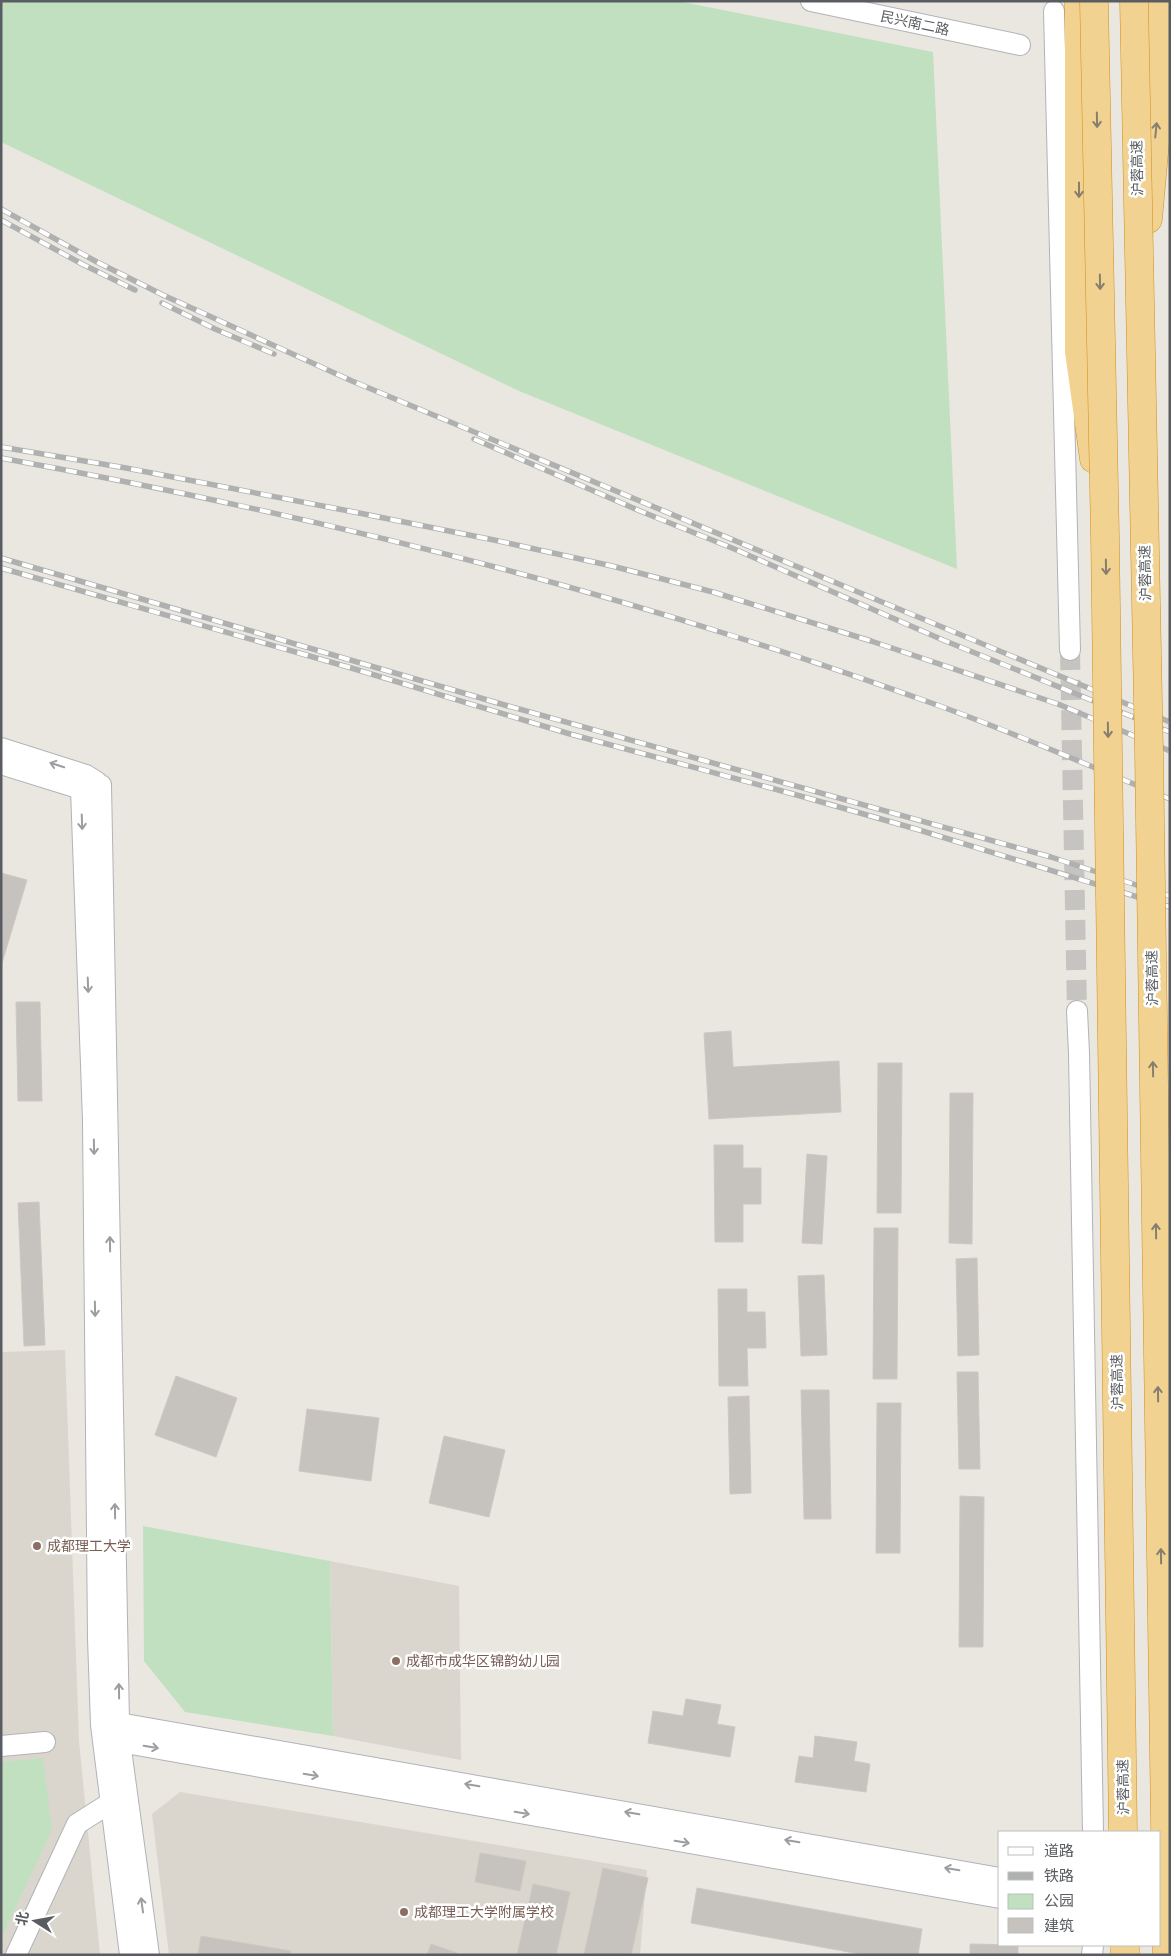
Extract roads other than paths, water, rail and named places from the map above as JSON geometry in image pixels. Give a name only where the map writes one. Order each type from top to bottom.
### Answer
[{"type":"highway","name":"沪蓉高速","points":[[1094,1],[1106,536],[1123,1831]]},
{"type":"highway","name":"沪蓉高速","points":[[1134,1],[1149,782],[1167,1955]]},
{"type":"highway","points":[[1140,300],[1157,120],[1162,1]]},
{"type":"highway","points":[[1067,6],[1079,351],[1106,536]]},
{"type":"street","name":"民兴南二路","points":[[811,1],[1020,45]]},
{"type":"street","points":[[1067,6],[1070,650]]},
{"type":"street","points":[[1,748],[89,783]]},
{"type":"street","points":[[1,764],[89,783]]},
{"type":"street","points":[[89,783],[98,1628],[142,1954]]},
{"type":"street","points":[[1077,1011],[1093,1831]]},
{"type":"street","points":[[111,1733],[110,1803],[142,1954]]},
{"type":"street","points":[[111,1733],[998,1878]]},
{"type":"street","points":[[111,1733],[998,1898]]},
{"type":"street","points":[[1,1746],[45,1742]]},
{"type":"street","points":[[16,1955],[77,1824],[110,1803]]},
{"type":"tunnel","points":[[1070,650],[1077,1011]]},
{"type":"railway","points":[[1,209],[97,262],[163,295],[352,381],[1170,722]]},
{"type":"railway","points":[[1,220],[135,290]]},
{"type":"railway","points":[[162,303],[215,329],[274,354]]},
{"type":"railway","points":[[474,439],[943,640],[1170,732]]},
{"type":"railway","points":[[1,447],[126,468],[494,540],[612,566],[713,592],[871,641],[1058,704],[1170,751]]},
{"type":"railway","points":[[1,458],[186,494],[370,535],[553,582],[643,608],[784,652],[937,705],[1170,799]]},
{"type":"railway","points":[[1,558],[508,706],[1051,857],[1170,896]]},
{"type":"railway","points":[[1,568],[348,667],[570,734],[916,829],[1170,907]]},
{"type":"place","name":"成都理工大学","points":[[37,1546]]},
{"type":"place","name":"成都市成华区锦韵幼儿园","points":[[396,1661]]},
{"type":"place","name":"成都理工大学附属学校","points":[[404,1912]]}]
